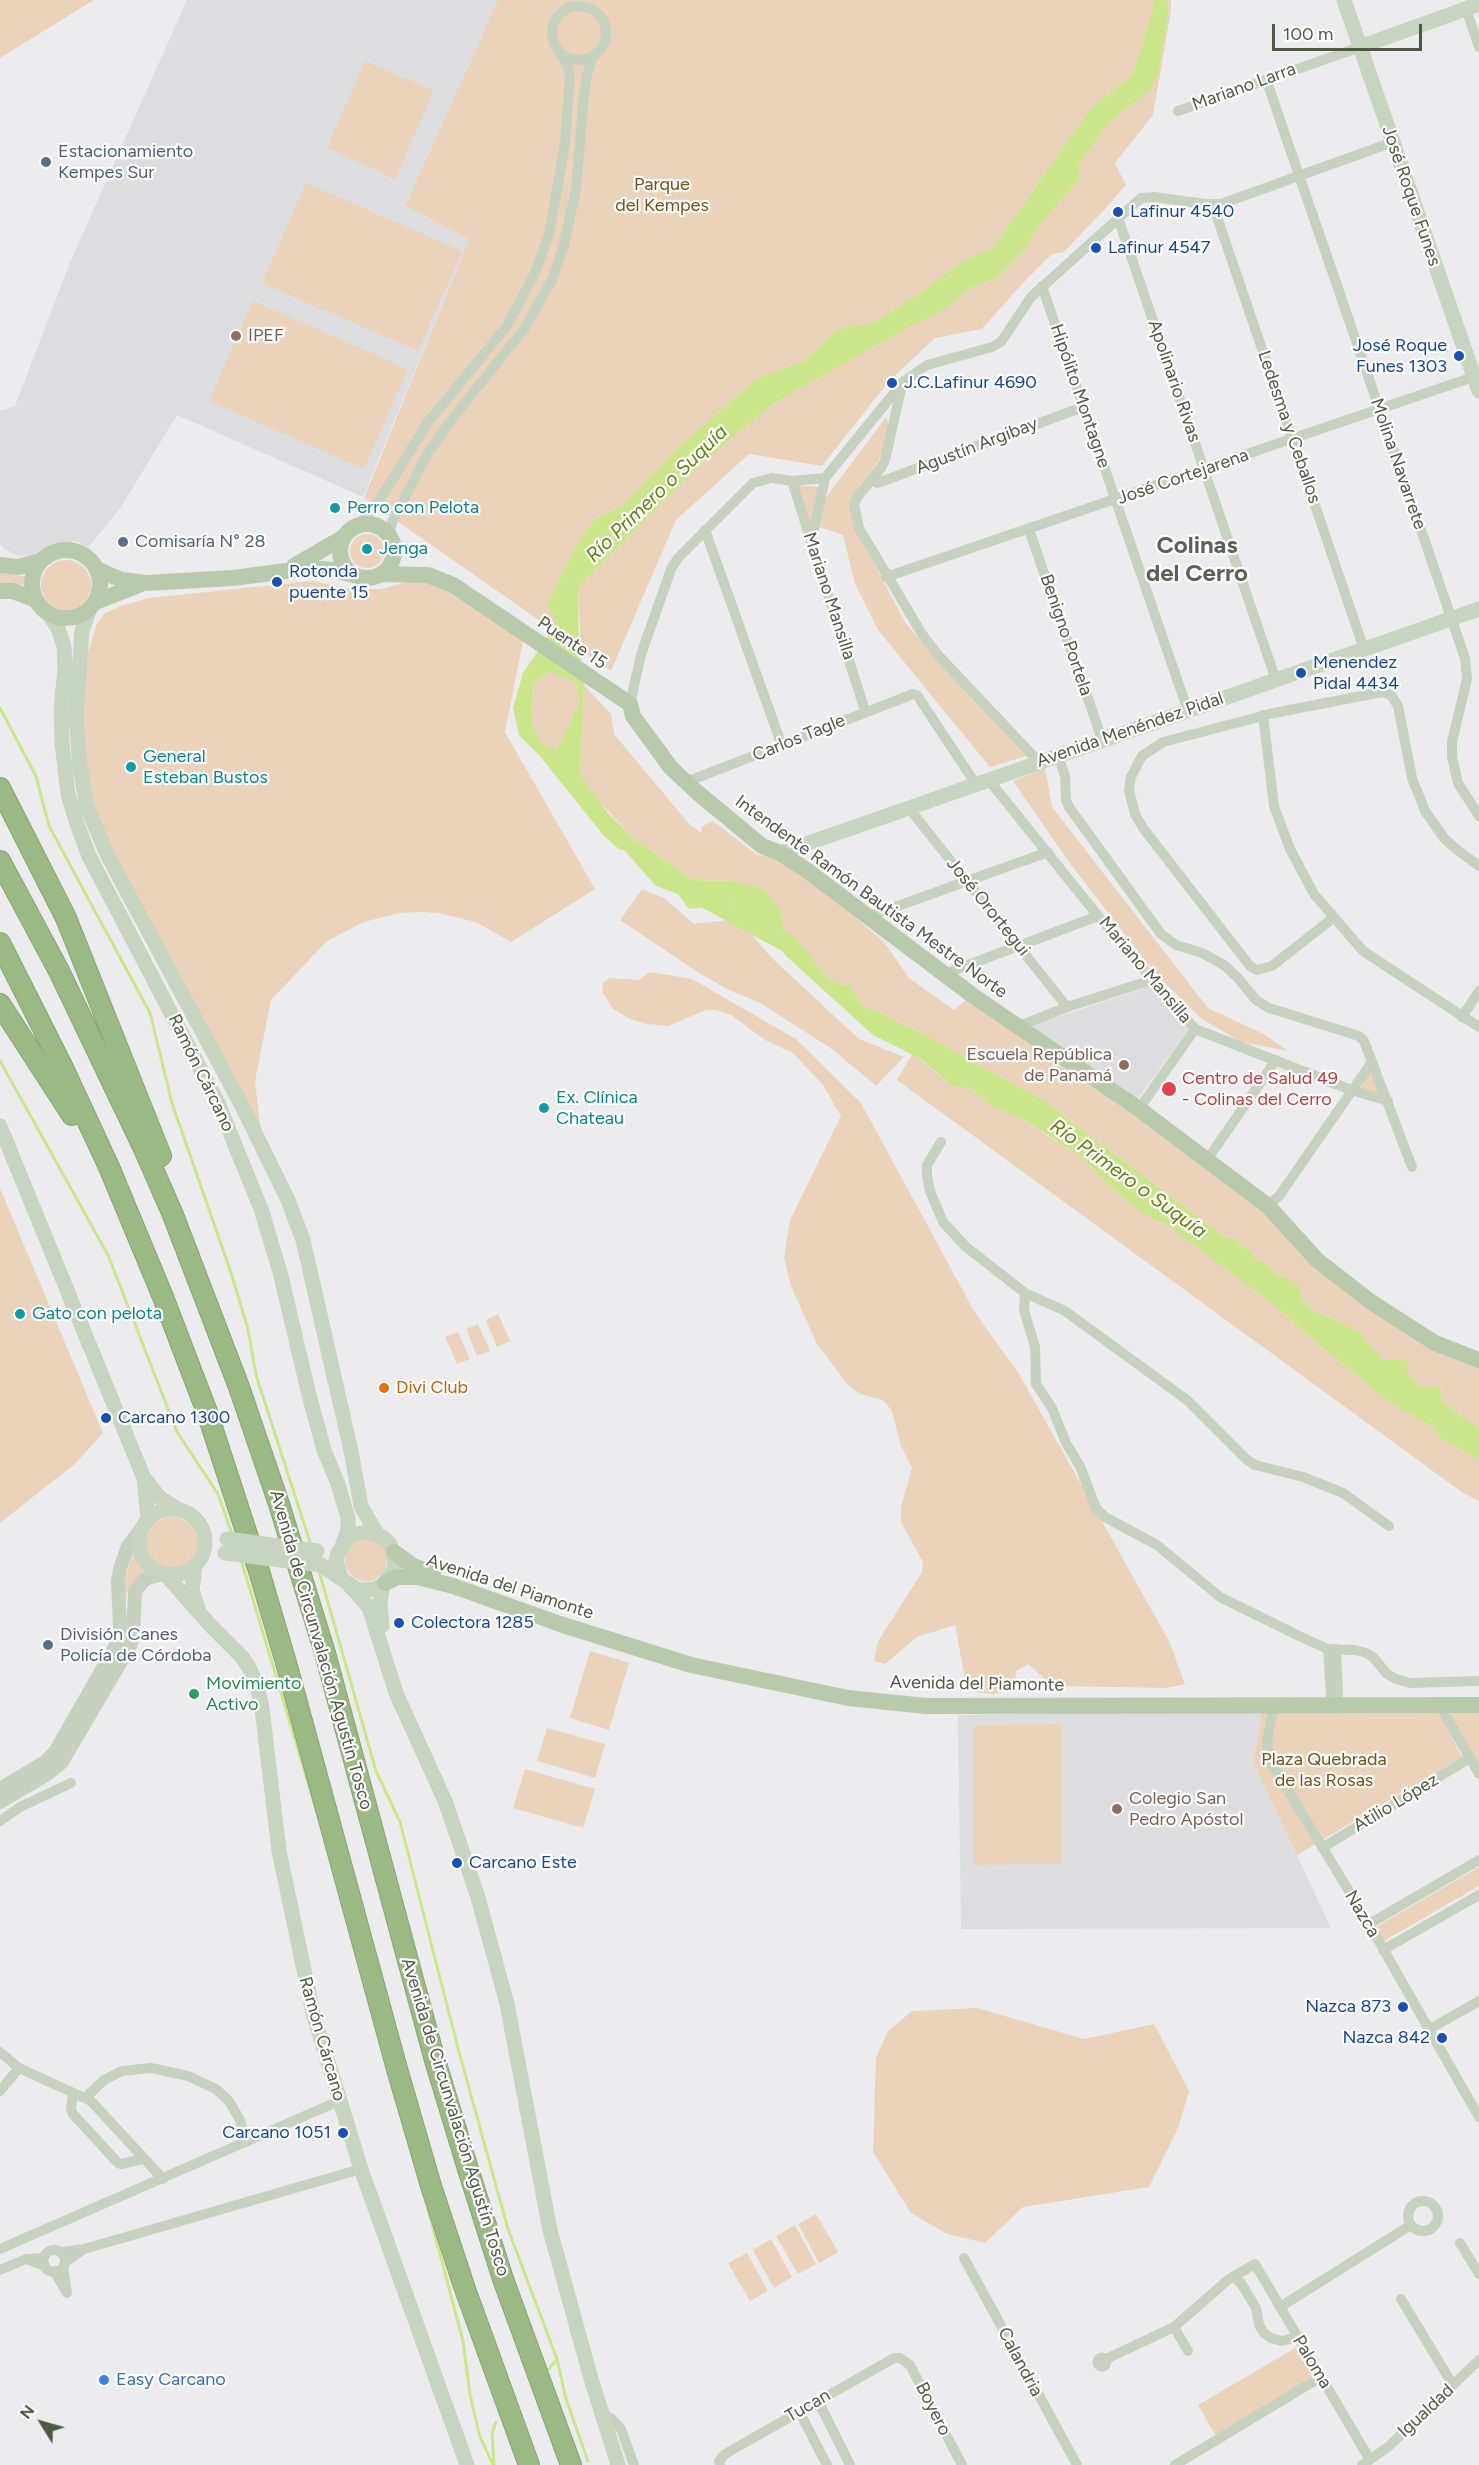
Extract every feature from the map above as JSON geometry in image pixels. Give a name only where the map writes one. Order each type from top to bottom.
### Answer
[{"type":"highway","points":[[0,788],[48,882],[88,971],[177,1194],[199,1282]]},
{"type":"highway","name":"Avenida de Circunvalación Agustín Tosco","points":[[0,861],[59,970],[145,1151],[239,1386],[301,1574],[355,1760],[434,2057],[485,2225],[571,2465]]},
{"type":"highway","name":"Avenida de Circunvalación Agustín Tosco","points":[[0,943],[122,1197],[177,1330],[246,1531],[302,1720],[431,2186],[529,2465]]},
{"type":"highway","points":[[0,1004],[66,1103],[84,1139],[122,1197]]},
{"type":"main road","name":"José Roque Funes","points":[[1344,0],[1476,376],[1479,391]]},
{"type":"main road","name":"Mariano Larra","points":[[1360,47],[1472,7]]},
{"type":"main road","points":[[288,569],[364,525],[375,526],[401,554],[428,575]]},
{"type":"main road","points":[[350,532],[340,549],[344,566],[354,575]]},
{"type":"main road","points":[[381,574],[392,561],[391,541]]},
{"type":"main road","points":[[0,565],[19,567],[42,561],[53,553],[73,551],[85,555],[96,569],[100,589],[92,605]]},
{"type":"main road","points":[[41,606],[32,579],[42,561]]},
{"type":"main road","points":[[96,569],[122,580],[146,583],[233,578],[288,569],[321,569],[368,578],[381,574],[428,575]]},
{"type":"main road","name":"Puente 15","points":[[428,575],[460,589],[630,704]]},
{"type":"main road","points":[[0,591],[13,591],[62,618],[69,618],[77,616],[92,605],[146,583]]},
{"type":"main road","name":"Ramón Cárcano","points":[[92,605],[82,631],[76,716],[80,767],[87,807],[108,856],[241,1104],[288,1200],[303,1240],[351,1451],[361,1506],[377,1534]]},
{"type":"main road","name":"Ramón Cárcano","points":[[41,606],[58,628],[65,657],[61,710],[63,754],[68,794],[77,824],[89,856],[218,1103],[257,1198],[280,1272],[321,1439],[348,1518],[348,1530],[342,1544]]},
{"type":"main road","name":"Avenida Menéndez Pidal","points":[[780,853],[1038,761],[1479,609]]},
{"type":"main road","name":"Intendente Ramón Bautista Mestre Norte","points":[[630,704],[633,716],[654,747],[686,782],[762,846],[780,853],[1017,1027],[1139,1109],[1268,1206],[1317,1260],[1371,1302],[1435,1343],[1479,1360]]},
{"type":"main road","points":[[0,1126],[143,1476],[159,1497],[188,1513],[226,1546],[319,1558],[369,1607],[396,1693],[445,1801],[477,1894],[507,2004],[550,2230],[601,2413],[618,2465]]},
{"type":"main road","points":[[143,1476],[145,1524],[139,1546],[146,1563],[163,1574],[180,1575],[226,1546]]},
{"type":"main road","points":[[145,1524],[162,1511],[179,1510]]},
{"type":"main road","points":[[198,1563],[206,1541],[201,1525]]},
{"type":"main road","points":[[319,1558],[355,1534],[362,1532],[377,1534],[390,1544],[394,1552],[394,1569],[384,1584],[380,1602],[383,1647]]},
{"type":"main road","points":[[342,1544],[336,1561],[345,1582],[366,1591],[384,1584]]},
{"type":"main road","name":"Avenida del Piamonte","points":[[394,1552],[413,1566],[702,1657],[839,1689],[931,1697],[1479,1695]]},
{"type":"main road","name":"Ramón Cárcano","points":[[198,1563],[192,1590],[202,1616]]},
{"type":"main road","name":"Ramón Cárcano","points":[[163,1574],[242,1657],[257,1686],[262,1708],[279,1851],[288,1903],[313,2013],[361,2169],[467,2465]]},
{"type":"main road","name":"Avenida del Piamonte","points":[[384,1584],[397,1578],[418,1577],[453,1586],[563,1625],[691,1665],[848,1698],[926,1706],[1479,1705]]},
{"type":"street","points":[[350,532],[376,506],[428,422],[507,326],[535,273],[549,234],[565,144],[570,72],[556,47],[552,32],[564,0]]},
{"type":"street","points":[[560,53],[576,60],[593,56],[600,50],[606,34],[600,17],[587,0]]},
{"type":"street","points":[[1472,7],[1479,48]]},
{"type":"street","points":[[558,17],[571,8],[587,8],[594,11]]},
{"type":"street","name":"Mariano Larra","points":[[1178,111],[1360,47]]},
{"type":"street","points":[[391,541],[392,522],[428,453],[452,419],[524,329],[552,280],[564,245],[576,189],[584,94],[593,56]]},
{"type":"street","name":"Molina Navarrete","points":[[1266,79],[1465,658],[1467,679],[1452,742],[1454,772],[1462,793],[1479,816]]},
{"type":"street","points":[[812,542],[825,478],[903,382],[927,365],[986,349],[1001,342],[1031,297],[1141,198],[1214,205],[1300,177],[1393,142]]},
{"type":"street","name":"Ledesma y Ceballos","points":[[1214,205],[1364,649]]},
{"type":"street","name":"Apolinario Rivas","points":[[1118,218],[1276,680]]},
{"type":"street","name":"Hipólito Montagne","points":[[1042,286],[1188,711]]},
{"type":"street","name":"José Cortejarena","points":[[886,578],[1476,376]]},
{"type":"street","points":[[903,382],[888,453],[882,468],[854,504],[859,528],[886,578],[938,655],[1038,761]]},
{"type":"street","name":"Agustín Argibay","points":[[872,480],[877,483],[883,481],[1083,406]]},
{"type":"street","points":[[630,704],[640,655],[678,558],[753,483],[772,478],[792,481],[825,478]]},
{"type":"street","name":"Mariano Mansilla","points":[[792,481],[865,711]]},
{"type":"street","points":[[705,530],[782,746]]},
{"type":"street","name":"Benigno Portela","points":[[1029,530],[1102,739]]},
{"type":"street","points":[[1333,918],[1272,966],[1257,970],[1250,966],[1143,828],[1130,801],[1129,790],[1131,777],[1142,756],[1163,742],[1263,715],[1382,692],[1390,695],[1398,706],[1413,778],[1425,811],[1444,838],[1479,866]]},
{"type":"street","name":"Mariano Mansilla","points":[[913,694],[917,695],[982,781],[1048,852],[1098,916],[1195,1029],[1352,1090],[1388,1101]]},
{"type":"street","name":"Carlos Tagle","points":[[686,782],[913,694]]},
{"type":"street","points":[[1263,715],[1271,789],[1281,827],[1301,874],[1333,918],[1363,951],[1479,1027]]},
{"type":"street","points":[[1058,755],[1065,776],[1066,800],[1069,807],[1161,934],[1176,945],[1202,953],[1224,965],[1256,1000],[1269,1008],[1359,1036],[1364,1041],[1413,1167]]},
{"type":"street","name":"José Orortegui","points":[[908,807],[1067,1007]]},
{"type":"street","points":[[867,917],[1048,852]]},
{"type":"street","points":[[944,974],[1098,916]]},
{"type":"street","points":[[1017,1027],[1067,1007],[1152,980]]},
{"type":"street","points":[[1462,1017],[1479,991]]},
{"type":"street","points":[[1139,1109],[1195,1029]]},
{"type":"street","points":[[1207,1160],[1276,1060]]},
{"type":"street","points":[[1268,1206],[1279,1196],[1372,1062]]},
{"type":"street","points":[[941,1142],[927,1165],[930,1191],[943,1222],[964,1246],[1025,1293],[1065,1311],[1187,1400],[1246,1459],[1255,1465],[1303,1477],[1343,1492],[1389,1526]]},
{"type":"street","points":[[1025,1293],[1024,1310],[1035,1347],[1036,1384],[1052,1408],[1066,1443],[1080,1466],[1096,1508],[1105,1517],[1157,1545],[1228,1602],[1332,1649],[1366,1653],[1396,1679],[1410,1683],[1479,1681]]},
{"type":"street","points":[[0,1789],[45,1762],[55,1752],[115,1647],[120,1627],[118,1592],[120,1569],[128,1546],[145,1524]]},
{"type":"street","points":[[0,1802],[46,1775],[62,1762],[130,1646],[133,1635],[133,1600],[139,1584],[152,1575],[163,1574]]},
{"type":"street","points":[[1332,1649],[1335,1697]]},
{"type":"street","name":"Nazca","points":[[1274,1706],[1267,1740],[1270,1761],[1369,1924],[1428,2030],[1476,2105],[1479,2117]]},
{"type":"street","points":[[1440,1706],[1479,1774]]},
{"type":"street","name":"Atilio López","points":[[1322,1848],[1470,1758]]},
{"type":"street","points":[[0,1821],[20,1807],[71,1783]]},
{"type":"street","points":[[1369,1924],[1479,1860]]},
{"type":"street","points":[[1383,1950],[1479,1895]]},
{"type":"street","points":[[1428,2030],[1479,2001]]},
{"type":"street","points":[[0,2052],[19,2068],[85,2098],[97,2107],[163,2179]]},
{"type":"street","points":[[0,2091],[19,2068]]},
{"type":"street","points":[[85,2098],[104,2080],[122,2071],[151,2068],[188,2076],[216,2089],[229,2101],[240,2120],[246,2142]]},
{"type":"street","points":[[73,2093],[71,2109],[74,2114],[118,2163],[143,2159]]},
{"type":"street","points":[[0,2249],[339,2101]]},
{"type":"street","points":[[0,2270],[26,2259],[55,2263],[84,2249],[361,2169]]},
{"type":"street","points":[[1280,2307],[1411,2225]]},
{"type":"street","points":[[1460,2243],[1479,2274]]},
{"type":"street","name":"Calandria","points":[[964,2258],[1077,2465]]},
{"type":"street","name":"Paloma","points":[[1233,2277],[1255,2264],[1321,2378],[1366,2462]]},
{"type":"street","points":[[1106,2359],[1174,2328],[1233,2277],[1241,2283],[1256,2308],[1259,2325],[1264,2333],[1282,2341],[1297,2337]]},
{"type":"street","points":[[1401,2299],[1454,2385]]},
{"type":"street","points":[[1276,2339],[1279,2334],[1291,2326]]},
{"type":"street","points":[[1174,2328],[1188,2351]]},
{"type":"street","name":"Tucan","points":[[720,2463],[725,2454],[886,2361],[900,2358]]},
{"type":"street","name":"Boyero","points":[[900,2358],[910,2365],[962,2465]]},
{"type":"street","name":"Igualdad","points":[[1366,2462],[1388,2447],[1479,2360]]},
{"type":"street","points":[[1175,2465],[1321,2378]]},
{"type":"street","points":[[818,2401],[850,2465]]},
{"type":"street","points":[[800,2411],[827,2465]]},
{"type":"street","points":[[601,2413],[612,2419],[621,2429],[634,2465]]},
{"type":"shaded area","name":"IPEF","points":[[187,0],[498,0],[405,206],[469,239],[363,497],[177,415],[121,507],[88,548],[75,541],[34,557],[19,556],[6,550],[0,544],[0,411],[15,406],[69,265]]},
{"type":"shaded area","name":"Escuela República de Panamá","points":[[1152,982],[1189,1029],[1136,1101],[1030,1026],[1145,988]]},
{"type":"shaded area","name":"Colegio San Pedro Apóstol","points":[[1262,1711],[1253,1762],[1331,1928],[961,1929],[958,1715]]},
{"type":"green space","points":[[0,0],[94,0],[0,58]]},
{"type":"green space","name":"Parque del Kempes","points":[[498,0],[1153,0],[1154,6],[1133,74],[1088,112],[994,247],[961,262],[926,289],[875,322],[839,329],[804,361],[756,379],[677,449],[623,505],[593,520],[572,554],[547,604],[558,622],[553,630],[364,498],[469,239],[405,206]]},
{"type":"green space","points":[[1167,0],[1171,0],[1171,10],[1153,115],[1115,163],[1126,185],[1104,210],[1064,252],[1052,254],[982,329],[935,338],[889,381],[822,466],[749,454],[676,520],[611,671],[581,650],[578,587],[702,463],[774,403],[913,325],[943,311],[969,288],[996,278],[1025,250],[1038,227],[1080,178],[1079,164],[1110,122],[1152,88],[1159,72],[1169,11]]},
{"type":"green space","points":[[365,61],[434,91],[395,179],[327,148]]},
{"type":"green space","points":[[306,183],[462,251],[418,351],[262,283]]},
{"type":"green space","points":[[253,301],[408,369],[364,469],[209,401]]},
{"type":"green space","points":[[886,417],[889,426],[884,449],[875,467],[857,489],[851,506],[855,527],[905,622],[948,673],[1029,755],[990,767],[878,630],[855,584],[843,535],[814,525],[822,503]]},
{"type":"green space","points":[[797,485],[821,487],[810,529]]},
{"type":"green space","points":[[367,534],[379,539],[384,551],[379,563],[367,568],[355,563],[350,551],[355,539]]},
{"type":"green space","points":[[66,560],[75,562],[86,571],[91,585],[89,594],[80,605],[66,610],[57,608],[46,599],[41,585],[43,576],[52,565]]},
{"type":"green space","points":[[0,572],[26,577],[26,585],[0,584]]},
{"type":"green space","points":[[313,581],[351,589],[382,589],[408,581],[435,583],[523,641],[505,732],[595,889],[511,942],[476,922],[438,913],[420,912],[399,913],[364,922],[327,941],[271,1000],[255,1081],[261,1133],[108,848],[87,785],[81,711],[85,663],[96,626],[105,613],[121,606],[149,598]]},
{"type":"green space","points":[[550,672],[576,682],[579,704],[556,751],[539,742],[532,721],[533,684]]},
{"type":"green space","points":[[584,685],[611,714],[614,734],[690,825],[702,833],[701,827],[713,821],[756,854],[782,860],[804,874],[884,942],[909,978],[954,1010],[972,995],[1268,1206],[1371,1302],[1479,1360],[1479,1429],[1442,1401],[1440,1388],[1419,1385],[1408,1374],[1383,1360],[1340,1322],[1318,1313],[1302,1301],[1286,1278],[1278,1277],[1265,1262],[1256,1260],[1250,1250],[1227,1239],[1046,1102],[932,1039],[915,1055],[952,1086],[972,1089],[990,1106],[1019,1117],[1082,1158],[1112,1188],[1145,1215],[1166,1223],[1274,1305],[1392,1404],[1432,1426],[1440,1438],[1479,1460],[1479,1501],[1463,1493],[897,1080],[914,1051],[927,1036],[862,1004],[849,985],[842,985],[827,977],[803,947],[783,929],[781,912],[730,881],[693,880],[634,839],[594,796],[580,774]]},
{"type":"green space","points":[[1045,768],[1052,807],[1208,1008],[1264,1034],[1288,1051],[1241,1042],[1202,1019],[1156,974],[1071,865],[1013,781]]},
{"type":"green space","points":[[642,889],[664,898],[694,924],[738,919],[773,959],[859,1039],[904,1057],[876,1086],[832,1049],[760,1003],[727,989],[696,971],[620,920]]},
{"type":"green space","points":[[650,972],[692,979],[796,1039],[861,1103],[974,1311],[1019,1374],[1169,1641],[1185,1684],[1167,1688],[1053,1686],[1028,1664],[1016,1671],[1015,1686],[995,1694],[979,1693],[966,1684],[955,1625],[917,1637],[885,1664],[874,1661],[877,1643],[922,1572],[923,1562],[901,1522],[901,1507],[912,1468],[901,1446],[892,1412],[887,1404],[882,1400],[860,1394],[846,1383],[816,1342],[791,1286],[784,1258],[790,1220],[841,1116],[823,1085],[793,1053],[765,1040],[731,1015],[716,1010],[706,1010],[668,1026],[647,1024],[630,1019],[612,1008],[602,991],[603,983],[610,978],[639,980]]},
{"type":"green space","points":[[1371,1067],[1384,1097],[1361,1088]]},
{"type":"green space","points":[[0,1188],[103,1433],[76,1463],[0,1523]]},
{"type":"green space","points":[[498,1314],[510,1341],[497,1347],[486,1320]]},
{"type":"green space","points":[[478,1324],[490,1351],[477,1356],[466,1329]]},
{"type":"green space","points":[[458,1332],[470,1359],[457,1364],[445,1337]]},
{"type":"green space","points":[[172,1517],[186,1521],[194,1529],[198,1543],[194,1557],[186,1565],[172,1569],[158,1565],[150,1557],[146,1543],[150,1529],[158,1521]]},
{"type":"green space","points":[[366,1539],[381,1545],[387,1560],[381,1575],[366,1581],[351,1575],[345,1560],[351,1545]]},
{"type":"green space","points":[[134,1551],[138,1564],[144,1572],[130,1587],[123,1601],[126,1576]]},
{"type":"green space","points":[[590,1651],[629,1663],[609,1730],[570,1718]]},
{"type":"green space","name":"Plaza Quebrada de las Rosas","points":[[1437,1709],[1462,1757],[1297,1855],[1253,1762],[1262,1711]]},
{"type":"green space","points":[[1479,1709],[1479,1767],[1446,1711]]},
{"type":"green space","points":[[1062,1724],[1062,1864],[974,1865],[974,1725]]},
{"type":"green space","points":[[547,1728],[605,1744],[595,1778],[537,1761]]},
{"type":"green space","points":[[525,1769],[595,1789],[583,1828],[513,1808]]},
{"type":"green space","points":[[1479,1867],[1479,1886],[1382,1942],[1374,1928]]},
{"type":"green space","points":[[977,2008],[1084,2039],[1154,2024],[1189,2091],[1178,2128],[1149,2187],[1023,2207],[985,2243],[947,2234],[911,2213],[873,2152],[876,2058],[888,2031],[912,2011]]},
{"type":"green space","points":[[816,2214],[838,2252],[819,2263],[798,2224]]},
{"type":"green space","points":[[795,2225],[816,2264],[798,2274],[776,2236]]},
{"type":"green space","points":[[771,2239],[792,2277],[774,2288],[753,2250]]},
{"type":"green space","points":[[747,2253],[768,2291],[750,2301],[728,2263]]},
{"type":"green space","points":[[1297,2347],[1315,2378],[1216,2436],[1198,2405]]},
{"type":"water","points":[[1153,0],[1167,0],[1169,11],[1159,72],[1152,88],[1110,122],[1079,164],[1080,178],[1038,227],[1025,250],[996,278],[969,288],[943,311],[913,325],[774,403],[702,463],[578,587],[579,646],[584,685],[580,774],[607,812],[634,839],[693,880],[730,881],[763,889],[781,912],[783,929],[803,947],[827,977],[842,985],[849,985],[862,1004],[927,1036],[1046,1102],[1227,1239],[1236,1239],[1239,1245],[1250,1250],[1256,1260],[1265,1262],[1278,1277],[1286,1278],[1299,1286],[1302,1301],[1318,1313],[1359,1333],[1383,1360],[1407,1360],[1408,1374],[1419,1385],[1440,1388],[1442,1401],[1479,1429],[1479,1460],[1440,1438],[1432,1426],[1392,1404],[1274,1305],[1166,1224],[1145,1215],[1112,1188],[1082,1158],[1019,1117],[990,1106],[972,1089],[952,1086],[921,1059],[873,1035],[786,956],[769,934],[733,903],[689,909],[678,894],[656,886],[624,850],[619,849],[604,836],[539,755],[519,735],[513,708],[523,673],[557,622],[547,604],[572,554],[593,520],[623,505],[677,449],[756,379],[804,361],[838,329],[875,322],[926,289],[961,262],[994,247],[1088,112],[1133,74],[1154,6]],"holes":[[[550,672],[576,682],[579,704],[556,751],[539,742],[532,721],[533,684]]]},
{"type":"waterway","points":[[0,708],[36,776],[49,826],[150,1013],[172,1103],[231,1273],[248,1329],[256,1375],[311,1545]]},
{"type":"waterway","name":"Río Primero o Suquía","points":[[696,894],[790,945]]},
{"type":"waterway","points":[[0,1061],[108,1255],[177,1432],[218,1494],[232,1534]]},
{"type":"waterway","points":[[241,1560],[317,1812]]},
{"type":"waterway","points":[[319,1571],[376,1771],[400,1822],[459,2052],[508,2229],[557,2359],[566,2399],[588,2461]]},
{"type":"waterway","points":[[428,2209],[463,2341],[470,2394],[479,2434],[493,2465]]},
{"type":"waterway","points":[[549,2369],[557,2359]]},
{"type":"waterway","points":[[494,2465],[492,2433],[496,2422]]},
{"type":"place","name":"Estacionamiento Kempes Sur","points":[[46,162]]},
{"type":"place","name":"Lafinur 4540","points":[[1118,212]]},
{"type":"place","name":"Lafinur 4547","points":[[1096,248]]},
{"type":"place","name":"IPEF","points":[[236,336]]},
{"type":"place","name":"José Roque Funes 1303","points":[[1459,356]]},
{"type":"place","name":"J.C.Lafinur 4690","points":[[892,383]]},
{"type":"place","name":"Perro con Pelota","points":[[335,508]]},
{"type":"place","name":"Comisaría N° 28","points":[[123,542]]},
{"type":"place","name":"Jenga","points":[[367,549]]},
{"type":"place","name":"Rotonda puente 15","points":[[277,582]]},
{"type":"place","name":"Menendez Pidal 4434","points":[[1301,673]]},
{"type":"place","name":"General Esteban Bustos","points":[[131,767]]},
{"type":"place","name":"Escuela República de Panamá","points":[[1124,1065]]},
{"type":"place","name":"Centro de Salud 49 - Colinas del Cerro","points":[[1169,1089]]},
{"type":"place","name":"Ex. Clínica Chateau","points":[[544,1108]]},
{"type":"place","name":"Gato con pelota","points":[[20,1314]]},
{"type":"place","name":"Divi Club","points":[[384,1388]]},
{"type":"place","name":"Carcano 1300","points":[[106,1418]]},
{"type":"place","name":"Colectora 1285","points":[[399,1623]]},
{"type":"place","name":"División Canes Policía de Córdoba","points":[[48,1645]]},
{"type":"place","name":"Movimiento Activo","points":[[194,1694]]},
{"type":"place","name":"Colegio San Pedro Apóstol","points":[[1117,1809]]},
{"type":"place","name":"Carcano Este","points":[[457,1863]]},
{"type":"place","name":"Nazca 873","points":[[1403,2007]]},
{"type":"place","name":"Nazca 842","points":[[1442,2038]]},
{"type":"place","name":"Carcano 1051","points":[[343,2133]]},
{"type":"place","name":"Easy Carcano","points":[[104,2380]]},
{"type":"district","name":"Colinas del Cerro","points":[[1197,560]]}]
